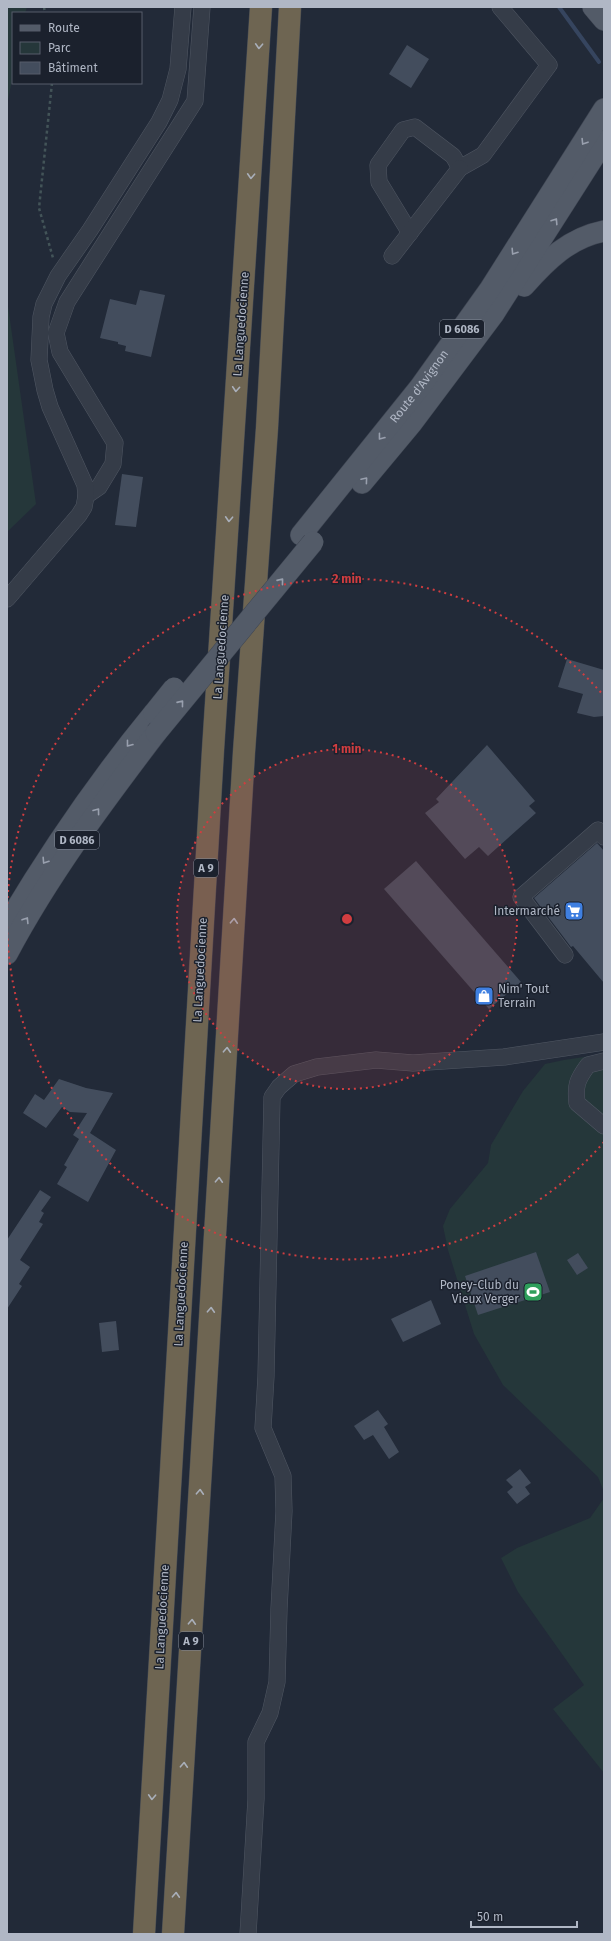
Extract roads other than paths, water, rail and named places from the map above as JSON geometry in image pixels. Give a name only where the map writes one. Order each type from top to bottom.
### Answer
[{"type":"highway","name":"La Languedocienne","points":[[143,1932],[213,750],[261,7]]},
{"type":"highway","name":"A 9","points":[[173,1934],[243,768],[266,428],[290,7]]},
{"type":"main road","name":"Route d'Avignon","points":[[307,539],[420,387],[486,295],[604,109]]},
{"type":"main road","name":"Route d'Avignon","points":[[307,539],[412,423],[445,380],[515,282],[604,141]]},
{"type":"main road","points":[[445,380],[537,272],[555,254],[580,238],[604,231]]},
{"type":"main road","name":"D 6086","points":[[7,924],[66,829],[112,766],[155,723],[307,539]]},
{"type":"main road","name":"D 6086","points":[[7,954],[57,870],[155,723]]},
{"type":"street","points":[[7,599],[75,521],[84,507],[86,496],[85,485],[50,407],[41,374],[38,346],[44,304],[58,276],[90,230],[151,135],[170,100],[178,69],[183,7]]},
{"type":"street","points":[[86,496],[99,487],[113,464],[115,443],[60,352],[56,333],[67,302],[195,101],[202,7]]},
{"type":"street","points":[[392,256],[460,168],[483,155],[549,65],[500,7]]},
{"type":"street","points":[[410,233],[379,182],[378,165],[403,130],[415,127],[453,156],[460,168]]},
{"type":"street","points":[[565,955],[521,897],[598,830],[604,837]]},
{"type":"street","points":[[248,1934],[256,1799],[256,1742],[270,1713],[277,1682],[284,1511],[283,1476],[263,1428],[272,1097],[279,1087],[294,1074],[317,1067],[376,1060],[413,1063],[497,1058],[604,1042]]},
{"type":"street","points":[[604,1061],[588,1064],[578,1077],[575,1089],[577,1104],[604,1126]]},
{"type":"waterway","points":[[559,7],[599,62]]},
{"type":"place","name":"Intermarché","points":[[574,911]]},
{"type":"place","name":"Nim' Tout Terrain","points":[[484,996]]},
{"type":"place","name":"Poney-Club du Vieux Verger","points":[[533,1292]]}]
